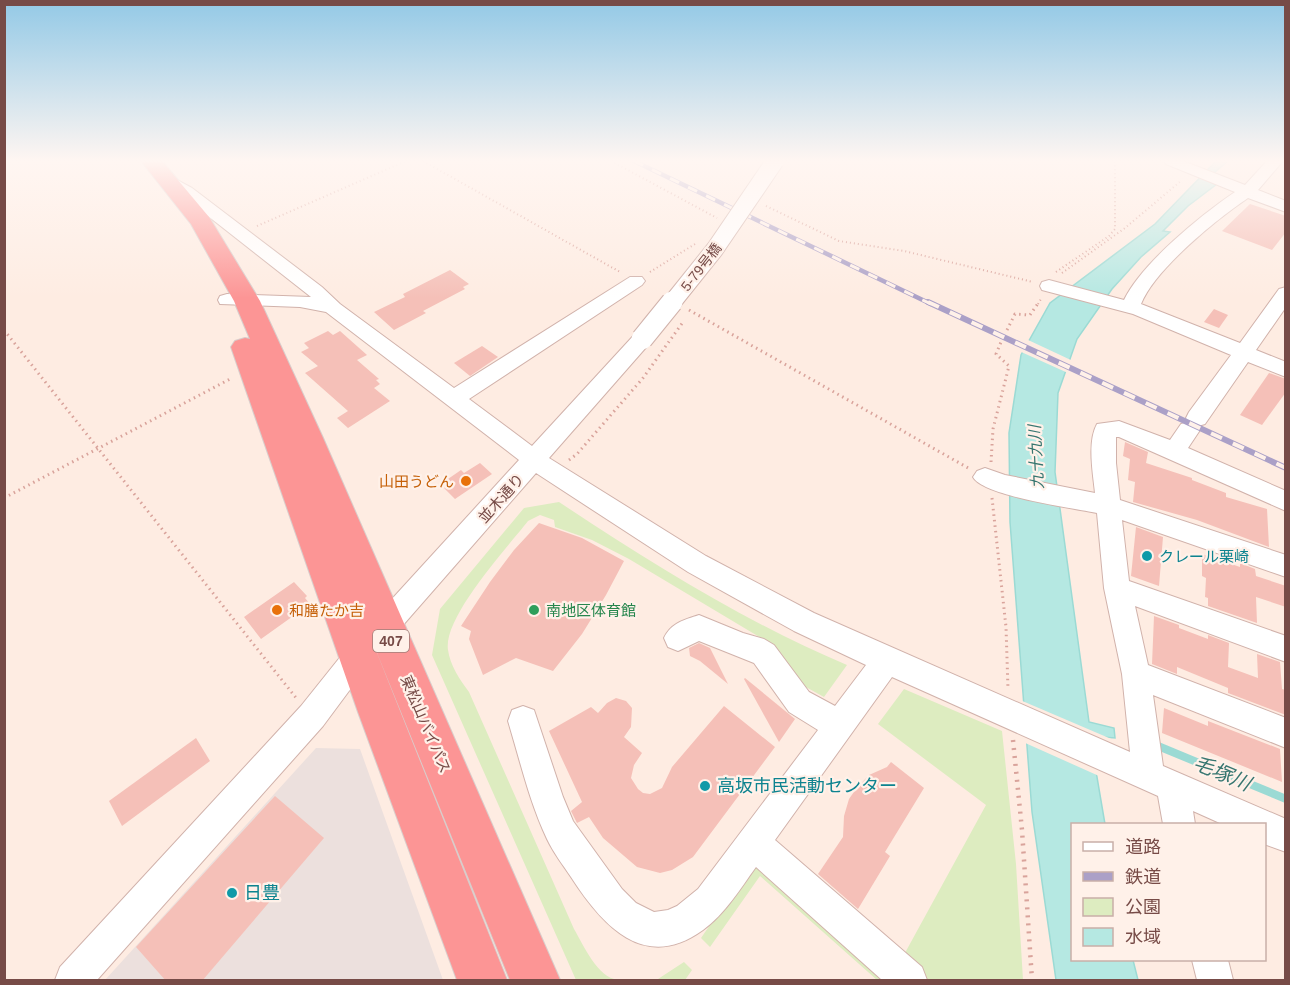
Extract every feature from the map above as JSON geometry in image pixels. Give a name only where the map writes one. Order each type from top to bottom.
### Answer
[{"type":"highway","name":"407","points":[[169,207],[237,301]]},
{"type":"highway","name":"407","points":[[189,207],[201,222],[237,301],[253,369],[482,981]]},
{"type":"highway","name":"東松山バイパス","points":[[237,301],[308,438],[535,981]]},
{"type":"street","points":[[207,207],[315,291],[333,308],[536,460],[565,481],[697,564],[804,622],[886,661],[1255,823]]},
{"type":"street","name":"5-79号橋","points":[[642,339],[715,249],[743,207]]},
{"type":"street","points":[[1127,306],[1183,243],[1224,207]]},
{"type":"street","points":[[454,398],[636,281]]},
{"type":"street","points":[[1051,287],[1127,306],[1286,370]]},
{"type":"street","points":[[1174,452],[1286,293]]},
{"type":"street","points":[[237,301],[315,302],[333,308]]},
{"type":"street","name":"並木通り","points":[[73,981],[312,716],[359,655],[642,339]]},
{"type":"street","points":[[1178,823],[1150,776],[1136,674],[1097,503],[1104,463],[1105,430],[1119,429],[1286,502]]},
{"type":"street","points":[[992,481],[1097,503],[1286,566]]},
{"type":"street","points":[[1117,588],[1286,649]]},
{"type":"street","points":[[678,638],[699,628],[740,646],[754,648],[764,654],[799,702],[839,725]]},
{"type":"street","points":[[523,721],[556,823],[602,894],[626,918],[639,926],[655,931],[676,927],[694,917],[710,901],[886,661]]},
{"type":"street","points":[[1136,674],[1286,733]]},
{"type":"street","points":[[1266,828],[1286,836]]},
{"type":"street","points":[[754,843],[909,981]]},
{"type":"street","points":[[1210,961],[1215,981]]},
{"type":"path","points":[[253,228],[300,207]]},
{"type":"path","points":[[506,207],[636,281],[696,244]]},
{"type":"path","points":[[697,207],[714,216],[721,223]]},
{"type":"path","points":[[765,207],[839,241],[904,251],[1051,287]]},
{"type":"path","points":[[1051,287],[1048,281],[1060,268],[1112,233],[1114,207]]},
{"type":"path","points":[[1007,330],[1015,314],[1030,315],[1051,287],[1151,207]]},
{"type":"path","points":[[567,461],[577,454],[643,378],[697,302]]},
{"type":"path","points":[[690,311],[992,481]]},
{"type":"path","points":[[4,330],[312,716]]},
{"type":"path","points":[[1001,342],[996,354],[1009,366],[993,429],[992,481],[1006,627],[1032,981]]},
{"type":"path","points":[[4,498],[253,369]]},
{"type":"shaded area","points":[[316,748],[360,749],[443,980],[105,980]]},
{"type":"green space","points":[[559,502],[628,547],[735,611],[847,665],[824,697],[804,686],[766,641],[629,559],[592,540],[555,527],[554,520],[540,515],[528,521],[478,583],[455,620],[449,636],[448,650],[451,661],[469,692],[574,929],[597,967],[610,978],[618,980],[576,980],[432,655],[440,609],[524,508]]},
{"type":"green space","points":[[904,689],[1002,731],[1016,864],[1023,980],[921,980],[900,962],[986,805],[878,724]]},
{"type":"green space","points":[[755,860],[892,980],[877,980],[760,876],[710,947],[701,938]]},
{"type":"green space","points":[[684,962],[692,970],[685,980],[650,980],[658,979]]},
{"type":"water","name":"九十九川","points":[[1171,207],[1187,207],[1163,231],[1170,232],[1141,257],[1112,289],[1077,339],[1058,393],[1055,472],[1089,722],[1114,728],[1115,738],[1090,736],[1105,823],[1071,823],[1071,961],[1133,961],[1138,980],[1056,980],[1032,812],[1010,522],[1009,433],[1021,355],[1050,303],[1155,224]]},
{"type":"pier","points":[[1026,339],[1073,361],[1068,373],[1019,351]]},
{"type":"pier","points":[[1020,700],[1116,741],[1094,739],[1099,776],[1023,742]]},
{"type":"building","points":[[1247,207],[1259,207],[1286,216],[1286,232],[1272,250],[1222,231]]},
{"type":"building","points":[[450,270],[469,284],[463,287],[465,289],[423,311],[426,313],[394,330],[374,312],[405,297],[403,294]]},
{"type":"building","points":[[1214,309],[1228,315],[1219,328],[1204,322]]},
{"type":"building","points":[[328,331],[333,335],[340,331],[367,355],[357,360],[379,379],[376,380],[380,384],[374,388],[390,401],[348,428],[337,418],[348,411],[305,373],[318,366],[301,352],[309,348],[304,343]]},
{"type":"building","points":[[482,346],[498,357],[470,376],[454,363]]},
{"type":"building","points":[[1269,373],[1286,379],[1286,392],[1262,425],[1240,415]]},
{"type":"building","points":[[1125,442],[1148,452],[1146,463],[1192,478],[1192,480],[1226,493],[1226,497],[1267,509],[1269,547],[1197,520],[1133,502],[1135,482],[1128,480],[1130,459],[1123,456]]},
{"type":"building","name":"山田うどん","points":[[480,463],[492,474],[455,499],[444,488],[452,483],[448,479],[461,470],[464,473]]},
{"type":"building","name":"南地区体育館","points":[[539,523],[582,538],[624,561],[582,634],[553,671],[516,658],[483,675],[469,639],[471,631],[461,626],[514,550]]},
{"type":"building","name":"クレール栗崎","points":[[1136,527],[1163,537],[1159,586],[1131,576]]},
{"type":"building","points":[[1202,554],[1240,567],[1240,563],[1255,569],[1256,576],[1286,586],[1286,607],[1256,597],[1257,623],[1208,606],[1208,598],[1205,597],[1206,578],[1202,576]]},
{"type":"building","name":"和膳たか吉","points":[[294,582],[307,596],[305,598],[310,604],[261,639],[244,617]]},
{"type":"building","points":[[1154,616],[1208,639],[1208,635],[1229,643],[1228,667],[1258,678],[1257,654],[1280,662],[1282,689],[1286,690],[1286,715],[1228,693],[1228,688],[1177,667],[1177,674],[1152,664]]},
{"type":"building","points":[[699,643],[710,648],[728,684],[700,661],[690,656],[689,648]]},
{"type":"building","points":[[744,679],[795,719],[779,742]]},
{"type":"building","name":"高坂市民活動センター","points":[[616,698],[626,701],[632,708],[631,727],[624,737],[642,753],[634,765],[631,778],[643,793],[650,794],[662,788],[672,767],[724,706],[775,747],[693,857],[672,870],[660,873],[637,867],[603,838],[589,817],[577,823],[571,811],[582,802],[549,731],[591,707],[598,713],[607,703]]},
{"type":"building","points":[[1164,708],[1208,726],[1208,721],[1280,749],[1282,782],[1162,733]]},
{"type":"building","points":[[196,738],[210,761],[122,826],[109,801]]},
{"type":"building","points":[[891,762],[924,788],[885,852],[890,856],[858,909],[818,874],[843,837],[844,816],[849,799],[869,775],[887,767]]},
{"type":"building","name":"日豊","points":[[275,796],[324,838],[202,981],[166,981],[136,947]]},
{"type":"waterway","name":"毛塚川","points":[[1158,746],[1286,799]]},
{"type":"railway","points":[[729,207],[931,304]]},
{"type":"railway","points":[[928,302],[1286,468]]},
{"type":"place","name":"山田うどん","points":[[466,481]]},
{"type":"place","name":"クレール栗崎","points":[[1147,556]]},
{"type":"place","name":"和膳たか吉","points":[[277,610]]},
{"type":"place","name":"南地区体育館","points":[[534,610]]},
{"type":"place","name":"高坂市民活動センター","points":[[705,786]]},
{"type":"place","name":"日豊","points":[[232,893]]}]
